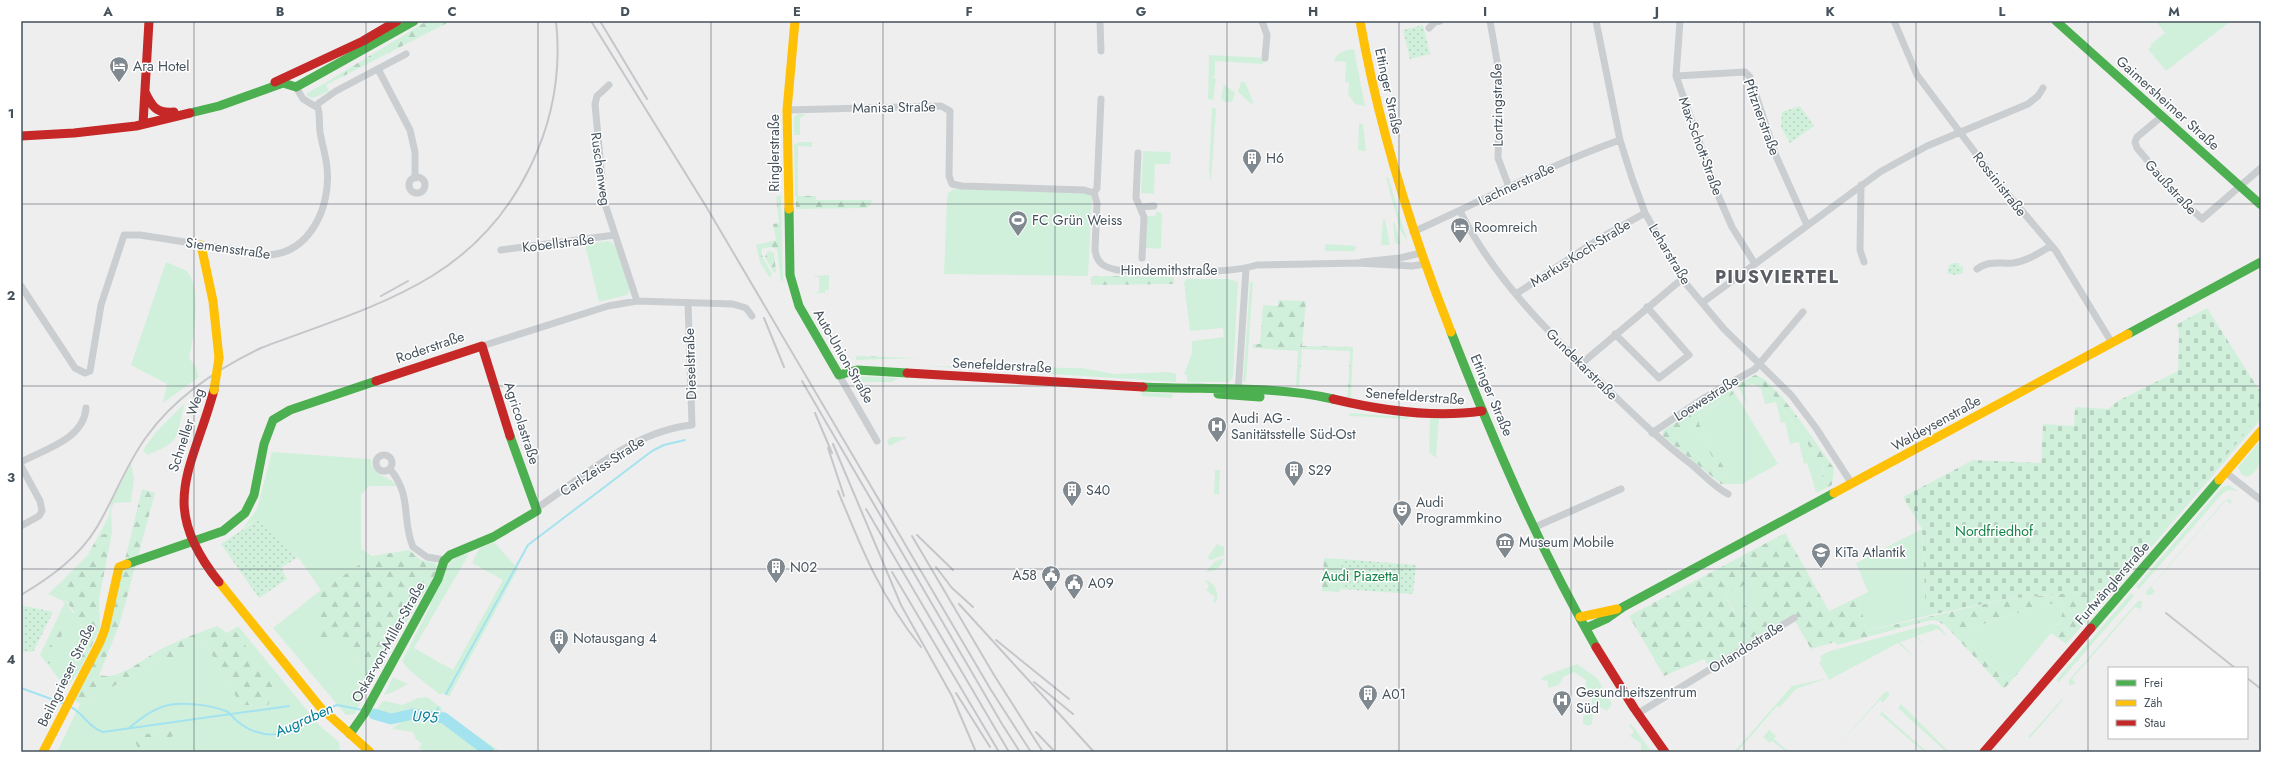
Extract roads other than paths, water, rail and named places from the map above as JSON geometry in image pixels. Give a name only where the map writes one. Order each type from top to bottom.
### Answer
[{"type":"street","points":[[143,123],[149,21]]},
{"type":"street","points":[[21,132],[74,130],[143,123],[219,102],[279,81],[362,41],[397,21]]},
{"type":"street","points":[[296,87],[414,21]]},
{"type":"street","name":"Ringlerstraße","points":[[792,284],[788,241],[787,110],[795,21]]},
{"type":"street","points":[[1100,21],[1101,50]]},
{"type":"street","points":[[1262,21],[1267,35],[1265,58]]},
{"type":"street","name":"Ettinger Straße","points":[[1360,21],[1387,148],[1413,232],[1482,411],[1534,527],[1580,617],[1637,714],[1665,752]]},
{"type":"street","points":[[1429,28],[1435,22],[1440,21]]},
{"type":"street","name":"Lortzingstraße","points":[[1490,21],[1498,67],[1500,90],[1498,158],[1509,187]]},
{"type":"street","name":"Leharstraße","points":[[1596,21],[1620,140],[1645,213],[1682,279],[1724,329],[1792,396],[1816,428],[1852,484]]},
{"type":"street","name":"Max-Schott-Straße","points":[[1680,21],[1676,76],[1718,195],[1732,227],[1755,264]]},
{"type":"street","name":"Rossinistraße","points":[[1894,21],[1917,75],[1995,178],[2070,272],[2112,343]]},
{"type":"street","name":"Gaimersheimer Straße","points":[[2056,21],[2161,117],[2261,205]]},
{"type":"street","points":[[296,87],[297,82],[301,78],[334,61],[362,41]]},
{"type":"street","points":[[21,136],[80,133],[143,123],[218,106],[283,83],[296,87],[303,99],[316,105],[336,91],[406,54]]},
{"type":"street","points":[[378,69],[410,130],[415,152],[415,178]]},
{"type":"street","name":"Pfitznerstraße","points":[[1676,76],[1745,72],[1750,77],[1776,156],[1807,225]]},
{"type":"street","name":"Ruschenweg","points":[[609,85],[597,96],[594,117],[604,201],[637,302]]},
{"type":"street","points":[[1702,303],[1861,185],[1896,162],[1960,131],[2028,104],[2038,96],[2043,88]]},
{"type":"street","points":[[145,92],[152,107],[160,113],[180,113]]},
{"type":"street","name":"Hindemithstraße","points":[[1101,99],[1097,188],[1094,193],[1097,203],[1095,250],[1099,261],[1107,268],[1142,270],[1246,269],[1257,265],[1358,264],[1412,266],[1425,264]]},
{"type":"street","name":"Siemensstraße","points":[[21,286],[75,368],[79,372],[88,373],[91,369],[94,338],[103,296],[125,235],[137,234],[269,255],[288,251],[304,241],[314,227],[321,211],[327,181],[327,169],[320,131],[319,111],[316,105]]},
{"type":"street","name":"Manisa Straße","points":[[787,110],[941,106],[950,111],[950,176],[952,184],[962,186],[1084,190],[1094,193]]},
{"type":"street","name":"Gaußstraße","points":[[2161,117],[2137,137],[2134,142],[2137,148],[2178,197],[2202,219],[2241,186]]},
{"type":"street","name":"Lachnerstraße","points":[[1413,232],[1509,187],[1590,151],[1620,140]]},
{"type":"street","points":[[1138,153],[1136,198],[1144,217],[1142,258]]},
{"type":"street","points":[[2241,186],[2261,168]]},
{"type":"street","points":[[1861,185],[1860,250],[1864,262]]},
{"type":"street","points":[[1140,207],[1154,206]]},
{"type":"street","name":"Gundekarstraße","points":[[1460,211],[1485,253],[1516,294],[1549,332],[1652,433],[1728,494]]},
{"type":"street","name":"Markus-Koch-Straße","points":[[1516,294],[1602,237],[1645,213]]},
{"type":"street","name":"Kobellstraße","points":[[501,250],[615,236]]},
{"type":"street","name":"Schneller Weg","points":[[201,244],[211,279],[217,321],[219,358],[210,408],[190,460],[182,493],[184,512],[192,542],[207,567],[320,707],[370,752]]},
{"type":"street","points":[[1977,269],[1985,263],[2014,262],[2026,259],[2050,246]]},
{"type":"street","name":"Hindemithstraße","points":[[1358,264],[1421,253]]},
{"type":"street","name":"Waldeysenstraße","points":[[1586,628],[1606,619],[1623,607],[2261,262]]},
{"type":"street","points":[[1238,392],[1246,269]]},
{"type":"street","points":[[1581,364],[1682,279]]},
{"type":"street","name":"Auto-Union-Straße","points":[[792,284],[805,319],[877,441]]},
{"type":"street","name":"Roderstraße","points":[[192,542],[223,531],[245,513],[250,505],[257,486],[265,436],[273,420],[290,410],[396,373],[482,346],[489,342],[608,306],[637,302],[733,304],[746,308],[752,316]]},
{"type":"street","name":"Dieselstraße","points":[[688,303],[692,425]]},
{"type":"street","points":[[1615,334],[1659,378],[1689,355],[1647,307]]},
{"type":"street","name":"Loewestraße","points":[[1652,433],[1704,398],[1755,369],[1803,312]]},
{"type":"street","name":"Agricolastraße","points":[[482,346],[516,454],[537,508]]},
{"type":"street","name":"Senefelderstraße","points":[[839,375],[857,370],[1238,392],[1346,403],[1374,409],[1463,414],[1482,411]]},
{"type":"street","points":[[21,462],[75,433],[82,424],[86,408]]},
{"type":"street","name":"Carl-Zeiss-Straße","points":[[537,508],[628,447],[653,434],[676,427],[692,425]]},
{"type":"street","name":"Furtwänglerstraße","points":[[1984,752],[2261,431]]},
{"type":"street","points":[[21,466],[40,501],[42,511],[39,516],[21,526]]},
{"type":"street","points":[[390,469],[404,493],[410,541],[413,547],[427,557],[445,560],[450,555],[503,532],[535,513],[537,508]]},
{"type":"street","points":[[2226,472],[2261,500]]},
{"type":"street","points":[[1534,527],[1621,489]]},
{"type":"street","name":"Beilngrieser Straße","points":[[43,752],[63,711],[93,659],[105,629],[119,567],[192,542]]},
{"type":"street","name":"Oskar-von-Miller-Straße","points":[[350,734],[366,711],[438,579],[445,560]]},
{"type":"street","name":"Waldeysenstraße","points":[[1580,617],[1623,607]]},
{"type":"street","name":"Orlandostraße","points":[[1637,714],[1794,618]]},
{"type":"waterway","points":[[446,694],[528,545],[652,451],[664,445],[685,440]]},
{"type":"waterway","name":"Augraben","points":[[21,688],[65,704]]},
{"type":"waterway","name":"Augraben","points":[[129,728],[155,710],[165,706],[179,704],[204,705],[226,711],[247,728],[268,734],[284,733],[290,730],[293,724],[322,712]]},
{"type":"waterway","name":"Augraben","points":[[327,709],[337,705],[363,710]]},
{"type":"waterway","name":"Augraben","points":[[71,707],[90,724],[103,732],[289,706]]},
{"type":"waterway","name":"U95","points":[[435,715],[438,708]]},
{"type":"waterway","name":"Augraben","points":[[369,712],[391,719],[413,714],[444,718],[489,752]]},
{"type":"waterway","name":"Augraben","points":[[374,714],[391,719],[413,714],[444,718],[489,752]]},
{"type":"railway","points":[[21,595],[64,566],[82,548],[97,527],[133,458],[147,436],[171,408],[198,385],[229,365],[261,348],[370,307],[412,287],[432,276],[462,254],[489,228],[512,199],[530,166],[544,132],[553,96],[557,59],[556,21]]},
{"type":"railway","points":[[591,21],[707,208],[991,690],[1031,752]]},
{"type":"railway","points":[[600,21],[647,99]]},
{"type":"railway","points":[[381,296],[408,281]]},
{"type":"railway","points":[[764,318],[784,367]]},
{"type":"railway","points":[[802,381],[1002,724],[1020,752]]},
{"type":"railway","points":[[815,413],[832,453]]},
{"type":"railway","points":[[833,444],[901,605],[952,696],[976,752]]},
{"type":"railway","points":[[828,448],[844,496]]},
{"type":"railway","points":[[838,491],[855,533],[883,591],[921,647]]},
{"type":"railway","points":[[866,509],[1009,752]]},
{"type":"railway","points":[[917,535],[953,570]]},
{"type":"railway","points":[[912,536],[994,675],[1043,752]]},
{"type":"railway","points":[[936,567],[952,588],[973,607]]},
{"type":"railway","points":[[892,572],[999,752]]},
{"type":"railway","points":[[959,604],[1094,752]]},
{"type":"railway","points":[[2166,613],[2234,667]]},
{"type":"railway","points":[[996,640],[1069,699]]},
{"type":"railway","points":[[2248,679],[2261,689]]},
{"type":"railway","points":[[1034,682],[1073,714]]},
{"type":"railway","points":[[956,693],[990,747]]},
{"type":"railway","points":[[1036,732],[1055,752]]},
{"type":"place","name":"Ara Hotel","points":[[119,83]]},
{"type":"place","name":"H6","points":[[1252,175]]},
{"type":"place","name":"FC Grün Weiss","points":[[1018,237]]},
{"type":"place","name":"Roomreich","points":[[1460,244]]},
{"type":"place","name":"Audi AG - Sanitätsstelle Süd-Ost","points":[[1217,443]]},
{"type":"place","name":"S29","points":[[1294,487]]},
{"type":"place","name":"S40","points":[[1072,507]]},
{"type":"place","name":"Audi Programmkino","points":[[1402,527]]},
{"type":"place","name":"Museum Mobile","points":[[1505,559]]},
{"type":"place","name":"KiTa Atlantik","points":[[1821,569]]},
{"type":"place","name":"N02","points":[[776,584]]},
{"type":"place","name":"A58","points":[[1051,592]]},
{"type":"place","name":"A09","points":[[1074,600]]},
{"type":"place","name":"Notausgang 4","points":[[559,655]]},
{"type":"place","name":"A01","points":[[1368,711]]},
{"type":"place","name":"Gesundheitszentrum Süd","points":[[1562,717]]},
{"type":"district","name":"PIUSVIERTEL","points":[[1777,277]]},
{"type":"park label","name":"Nordfriedhof","points":[[1994,531]]},
{"type":"park label","name":"Audi Piazetta","points":[[1360,576]]}]
